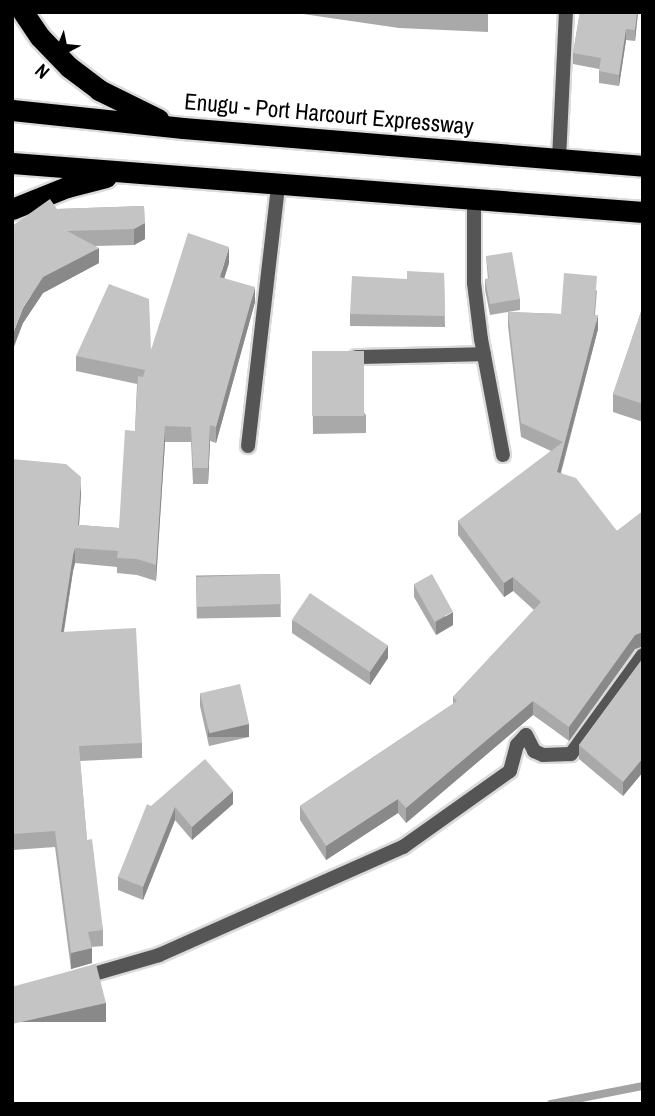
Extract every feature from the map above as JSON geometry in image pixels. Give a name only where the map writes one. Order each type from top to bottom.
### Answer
[{"type":"highway","points":[[23,12],[40,37],[69,67],[100,90],[136,110],[183,128]]},
{"type":"highway","name":"Enugu - Port Harcourt Expressway","points":[[12,110],[183,128],[643,166]]},
{"type":"highway","points":[[12,163],[643,212]]},
{"type":"highway","points":[[12,209],[67,187],[123,173]]},
{"type":"lane","points":[[559,159],[566,13]]},
{"type":"lane","points":[[248,446],[278,185]]},
{"type":"lane","points":[[474,200],[474,283],[503,455]]},
{"type":"lane","points":[[356,357],[484,354]]},
{"type":"lane","points":[[69,981],[159,955],[403,847],[510,771],[517,745],[526,736],[534,751],[543,755],[571,754],[643,655]]},
{"type":"building","points":[[455,12],[488,12],[488,14]]},
{"type":"building","points":[[580,12],[637,12],[635,30],[626,29],[619,75],[599,71],[601,58],[573,53]]},
{"type":"building","points":[[50,199],[57,209],[144,206],[145,223],[134,229],[67,231],[99,248],[43,277],[23,308],[12,336],[12,226]]},
{"type":"building","points":[[188,233],[229,247],[220,277],[255,287],[216,427],[210,425],[208,468],[193,468],[191,427],[165,426],[156,565],[137,559],[117,558],[118,551],[75,548],[73,555],[61,632],[136,628],[142,743],[79,746],[87,840],[92,839],[103,930],[88,932],[92,948],[71,953],[55,831],[13,834],[12,839],[12,459],[66,464],[81,477],[78,525],[119,528],[125,430],[135,431],[138,376],[143,377],[145,370],[76,356],[109,284],[149,299],[151,350]]},
{"type":"building","points":[[512,252],[520,299],[490,304],[485,279],[489,278],[486,256]]},
{"type":"building","points":[[407,271],[444,273],[445,316],[350,314],[352,276],[407,279]]},
{"type":"building","points":[[564,273],[597,276],[594,315],[598,315],[557,472],[576,478],[617,531],[643,511],[643,632],[635,635],[569,727],[533,701],[406,808],[398,799],[326,846],[300,806],[457,701],[453,697],[541,602],[513,577],[504,583],[458,521],[563,442],[521,423],[508,312],[561,314]]},
{"type":"building","points":[[643,306],[643,404],[613,394]]},
{"type":"building","points":[[312,351],[364,351],[364,416],[312,416]]},
{"type":"building","points":[[280,574],[281,604],[197,607],[196,577]]},
{"type":"building","points":[[432,574],[453,612],[434,622],[414,584]]},
{"type":"building","points":[[310,593],[388,646],[370,672],[292,620]]},
{"type":"building","points":[[643,658],[643,758],[623,782],[579,745]]},
{"type":"building","points":[[240,684],[249,724],[209,733],[200,693]]},
{"type":"building","points":[[205,759],[233,791],[192,827],[175,807],[143,887],[118,877],[147,804],[151,806]]},
{"type":"building","points":[[96,964],[106,1003],[12,1024],[12,985]]},
{"type":"waterway","points":[[551,1104],[643,1086]]}]
